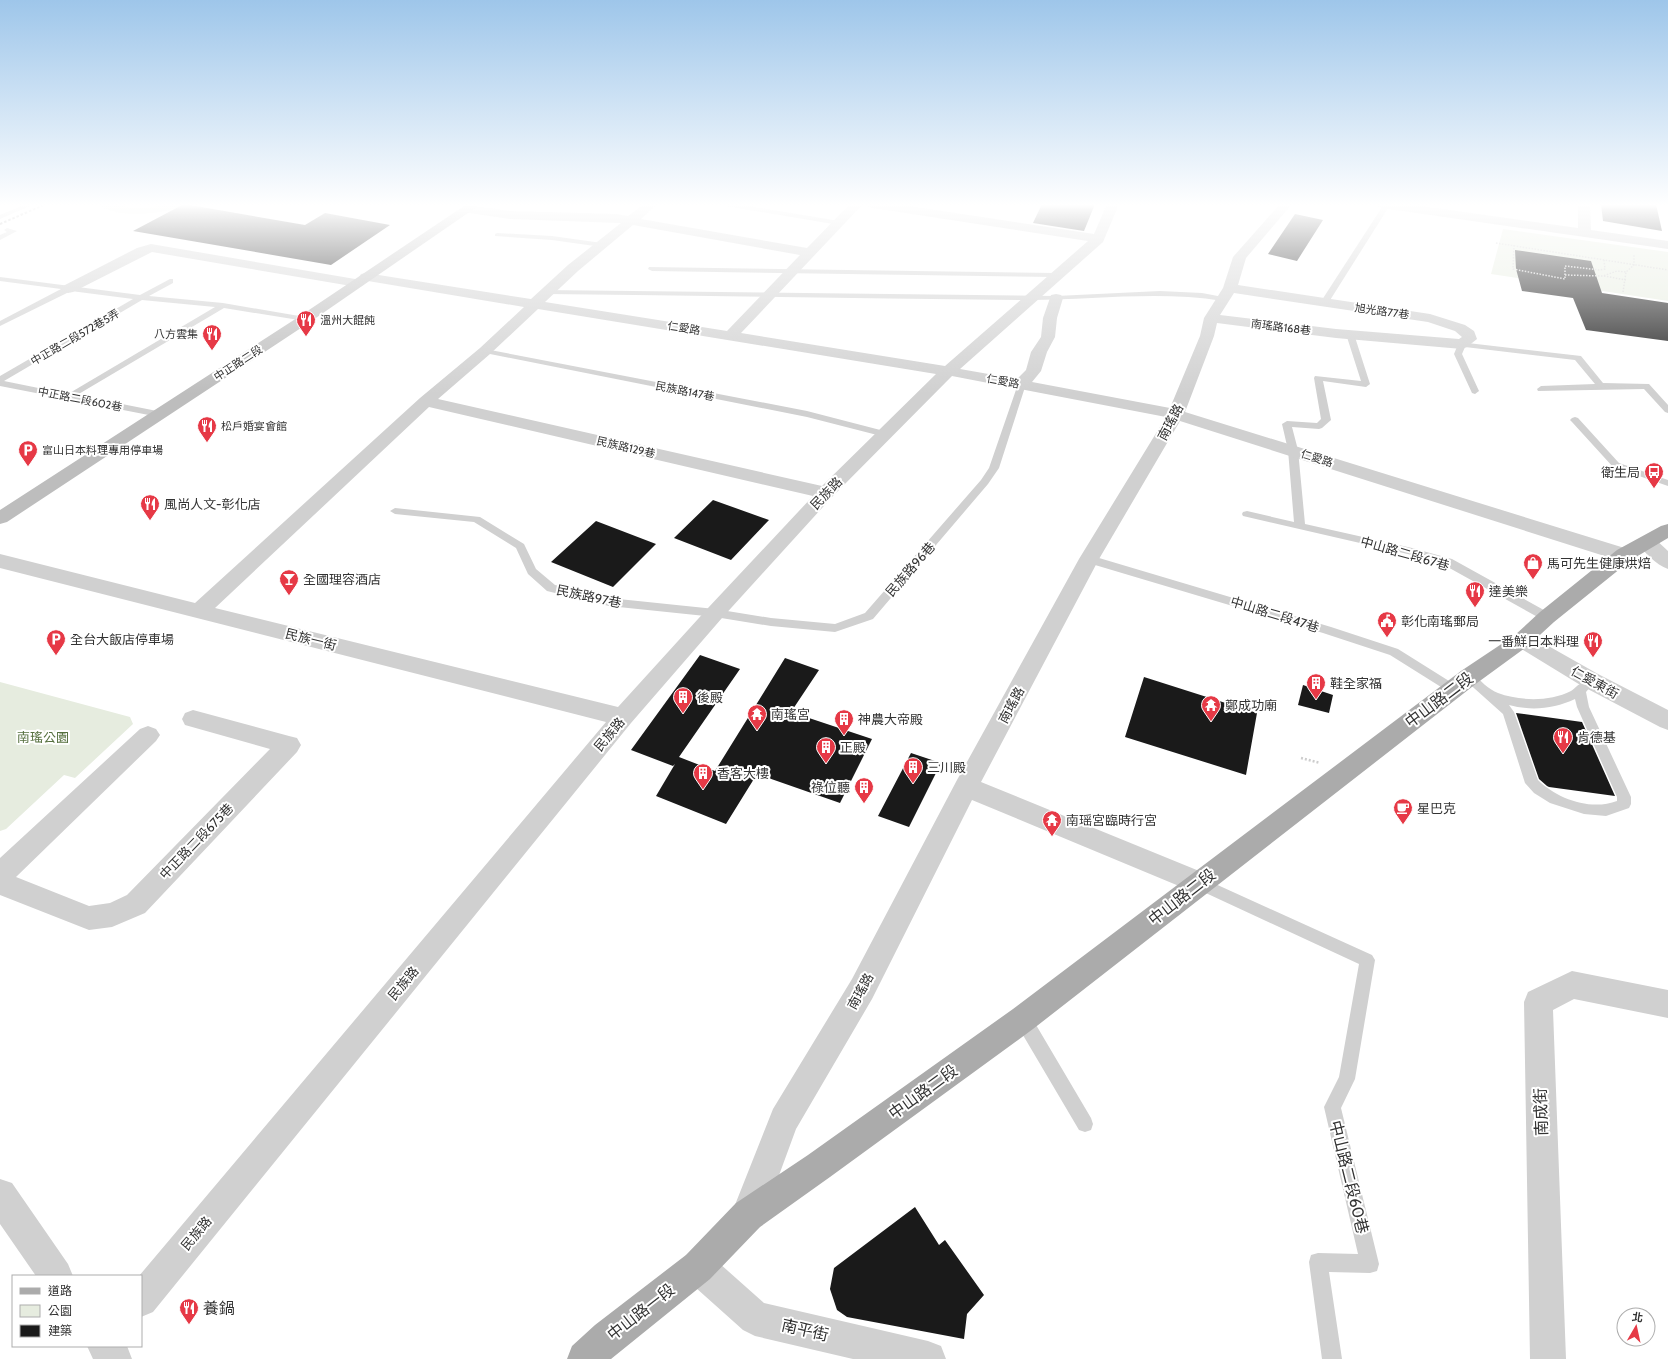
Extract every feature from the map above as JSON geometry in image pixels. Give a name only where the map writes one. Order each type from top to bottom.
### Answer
[{"type":"main road","name":"中山路二段","points":[[698,1268],[748,1215],[819,1166],[1023,1019],[1461,683],[1522,640],[1547,617],[1624,555],[1658,536]]},
{"type":"main road","name":"中山路一段","points":[[584,1359],[608,1338],[698,1268]]},
{"type":"street","name":"仁愛路","points":[[68,289],[110,267]]},
{"type":"street","name":"仁愛路","points":[[279,267],[362,280],[542,298],[730,336],[948,371],[1176,414],[1624,555]]},
{"type":"street","name":"中正路二段","points":[[0,518],[305,319],[381,267]]},
{"type":"street","points":[[199,611],[426,402],[486,351],[574,267]]},
{"type":"street","points":[[730,336],[795,267]]},
{"type":"street","name":"民族路","points":[[142,1299],[623,717],[715,613],[826,493],[884,434],[948,371],[1064,267]]},
{"type":"street","name":"南瑤路","points":[[748,1215],[784,1120],[862,989],[966,787],[1089,559],[1176,414],[1206,336],[1236,267]]},
{"type":"street","points":[[1022,384],[1032,371],[1039,352],[1048,336],[1050,318],[1056,298]]},
{"type":"street","name":"旭光路77巷","points":[[1221,302],[1324,303],[1430,318],[1460,328],[1469,334],[1470,339],[1462,344]]},
{"type":"street","name":"南瑤路168巷","points":[[1221,302],[1283,328],[1462,344]]},
{"type":"street","name":"民族路129巷","points":[[426,402],[826,493]]},
{"type":"street","points":[[1658,536],[1668,562]]},
{"type":"street","name":"民族一街","points":[[0,561],[623,717]]},
{"type":"street","name":"仁愛東街","points":[[1522,640],[1585,686],[1668,721]]},
{"type":"street","name":"中正路二段675巷","points":[[0,883],[89,918],[112,915],[136,904],[289,745],[192,719]]},
{"type":"street","points":[[0,875],[148,735]]},
{"type":"street","points":[[966,787],[1200,883]]},
{"type":"street","name":"南成街","points":[[1548,1359],[1538,1002],[1572,985],[1668,1004]]},
{"type":"street","points":[[0,1194],[55,1275]]},
{"type":"street","name":"南平街","points":[[698,1268],[755,1318],[928,1359]]},
{"type":"street","points":[[106,1347],[114,1359]]},
{"type":"lane","points":[[1324,303],[1346,267]]},
{"type":"lane","points":[[652,269],[1055,275]]},
{"type":"lane","points":[[0,279],[143,298],[223,305],[305,319]]},
{"type":"lane","name":"中正路二段572巷5弄","points":[[0,380],[170,281]]},
{"type":"lane","points":[[0,324],[68,289]]},
{"type":"lane","points":[[542,298],[771,294],[1056,298],[1135,294],[1176,294],[1221,302]]},
{"type":"lane","points":[[68,397],[223,305]]},
{"type":"lane","points":[[1300,526],[1293,450],[1288,424],[1319,426],[1326,420],[1318,378],[1366,384],[1350,334]]},
{"type":"lane","points":[[1475,391],[1458,354],[1462,344],[1578,358],[1601,386]]},
{"type":"lane","name":"民族路147巷","points":[[486,351],[807,414],[884,434]]},
{"type":"lane","name":"中正路二段602巷","points":[[0,383],[159,414]]},
{"type":"lane","name":"民族路96巷","points":[[715,613],[771,622],[835,628],[869,616],[985,482],[994,468],[1022,384]]},
{"type":"lane","points":[[1541,388],[1646,386],[1668,410]]},
{"type":"lane","points":[[1575,420],[1616,465],[1668,483]]},
{"type":"lane","name":"民族路97巷","points":[[395,511],[476,519],[520,546],[532,570],[551,588],[609,602],[715,613]]},
{"type":"lane","name":"中山路二段67巷","points":[[1248,514],[1412,552],[1448,562],[1547,617]]},
{"type":"lane","name":"中山路二段47巷","points":[[1089,559],[1312,625],[1394,652],[1493,696],[1508,712],[1532,783],[1539,791],[1568,805],[1604,810],[1624,804],[1624,797],[1583,707],[1585,686]]},
{"type":"lane","points":[[1493,696],[1532,704],[1559,700],[1585,686]]},
{"type":"lane","name":"中山路二段60巷","points":[[1200,883],[1367,960],[1347,1079],[1332,1107],[1370,1264],[1318,1262],[1332,1359]]},
{"type":"lane","points":[[1023,1019],[1085,1124]]},
{"type":"path","points":[[1513,267],[1513,269],[1565,279],[1565,267]]},
{"type":"path","points":[[1577,267],[1600,270],[1605,269],[1605,267]]},
{"type":"path","points":[[1603,276],[1617,271],[1626,272],[1631,267]]},
{"type":"path","points":[[1650,267],[1668,270]]},
{"type":"path","points":[[1623,292],[1626,272]]},
{"type":"path","points":[[1565,275],[1603,276],[1626,280]]},
{"type":"green space","points":[[1493,267],[1668,267],[1668,301],[1491,274]]},
{"type":"green space","name":"南瑤公園","points":[[0,682],[130,717],[133,724],[75,778],[64,775],[6,829],[0,831]]},
{"type":"building","points":[[1516,267],[1593,267],[1602,293],[1668,303],[1668,341],[1586,330],[1573,298],[1522,291]]},
{"type":"building","points":[[713,500],[769,520],[731,560],[674,538]]},
{"type":"building","points":[[596,521],[656,544],[613,587],[551,562]]},
{"type":"building","points":[[700,655],[740,669],[679,757],[715,771],[785,658],[819,670],[791,712],[872,739],[840,803],[757,774],[726,824],[656,796],[675,764],[673,766],[631,750]]},
{"type":"building","points":[[1144,677],[1257,713],[1246,775],[1125,737]]},
{"type":"building","name":"鞋全家福","points":[[1303,685],[1333,695],[1329,713],[1298,705]]},
{"type":"building","name":"肯德基","points":[[1516,713],[1582,722],[1615,796],[1547,786],[1539,779]]},
{"type":"building","name":"三川殿","points":[[911,753],[941,763],[909,827],[878,816]]},
{"type":"building","points":[[915,1207],[939,1245],[945,1240],[984,1295],[967,1314],[964,1339],[847,1317],[837,1310],[830,1289],[834,1268]]},
{"type":"place","name":"溫州大餛飩","points":[[306,337]]},
{"type":"place","name":"八方雲集","points":[[212,351]]},
{"type":"place","name":"松戶婚宴會館","points":[[207,443]]},
{"type":"place","name":"富山日本料理專用停車場","points":[[28,467]]},
{"type":"place","name":"衛生局","points":[[1654,489]]},
{"type":"place","name":"風尚人文-彰化店","points":[[150,521]]},
{"type":"place","name":"馬可先生健康烘焙","points":[[1533,580]]},
{"type":"place","name":"全國理容酒店","points":[[289,596]]},
{"type":"place","name":"達美樂","points":[[1475,608]]},
{"type":"place","name":"彰化南瑤郵局","points":[[1387,638]]},
{"type":"place","name":"全台大飯店停車場","points":[[56,656]]},
{"type":"place","name":"一番鮮日本料理","points":[[1593,658]]},
{"type":"place","name":"鞋全家福","points":[[1316,700]]},
{"type":"place","name":"後殿","points":[[683,714]]},
{"type":"place","name":"鄭成功廟","points":[[1211,722]]},
{"type":"place","name":"南瑤宮","points":[[757,731]]},
{"type":"place","name":"神農大帝殿","points":[[844,736]]},
{"type":"place","name":"肯德基","points":[[1563,754]]},
{"type":"place","name":"正殿","points":[[826,764]]},
{"type":"place","name":"三川殿","points":[[913,784]]},
{"type":"place","name":"香客大樓","points":[[703,790]]},
{"type":"place","name":"祿位聽","points":[[864,804]]},
{"type":"place","name":"星巴克","points":[[1403,825]]},
{"type":"place","name":"南瑶宮臨時行宮","points":[[1052,837]]},
{"type":"place","name":"養鍋","points":[[189,1325]]}]
